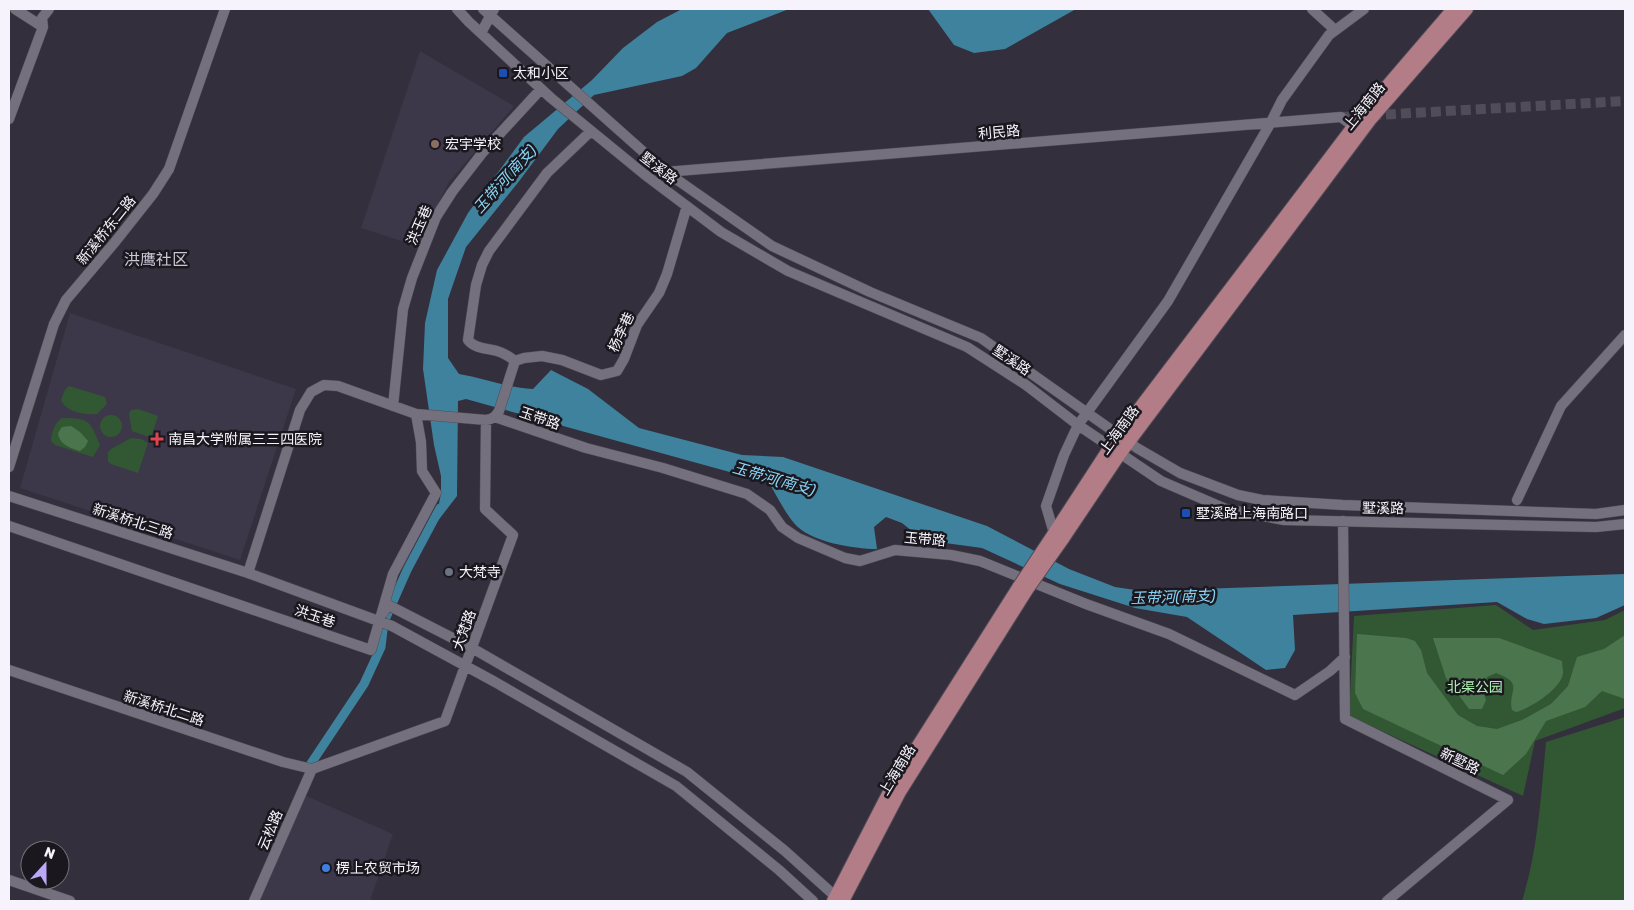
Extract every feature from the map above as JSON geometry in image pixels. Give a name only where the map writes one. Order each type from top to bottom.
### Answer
[{"type":"main road","name":"上海南路","points":[[1124,439],[1353,126],[1453,9]]},
{"type":"main road","name":"上海南路","points":[[837,900],[891,788],[1115,450],[1371,120],[1467,9]]},
{"type":"street","points":[[15,9],[44,27]]},
{"type":"street","points":[[9,119],[44,27],[42,18],[49,9]]},
{"type":"street","name":"新溪桥东二路","points":[[9,467],[54,324],[66,300],[153,194],[169,169],[225,9]]},
{"type":"street","name":"墅溪路","points":[[457,9],[551,98],[644,174],[721,232],[788,271],[967,347],[1026,385],[1078,425],[1161,481],[1226,509],[1284,520],[1596,528],[1625,524]]},
{"type":"street","points":[[1312,9],[1335,30]]},
{"type":"street","points":[[1058,536],[1046,506],[1064,455],[1078,425],[1168,301],[1282,100],[1329,35],[1364,9]]},
{"type":"street","points":[[481,33],[489,11]]},
{"type":"street","name":"墅溪路","points":[[489,11],[558,77],[666,172],[772,246],[870,292],[981,338],[1124,439],[1180,472],[1238,495],[1262,500],[1343,505],[1596,514],[1625,510]]},
{"type":"street","name":"洪玉巷","points":[[393,406],[403,309],[412,278],[436,217],[452,192],[483,152],[541,88]]},
{"type":"street","name":"利民路","points":[[644,174],[1341,117],[1353,126]]},
{"type":"street","points":[[248,573],[300,410],[311,392],[324,385],[338,386],[422,415],[462,418],[493,416],[515,361],[510,356],[471,344],[468,340],[472,302],[482,265],[493,245],[535,188],[589,129]]},
{"type":"street","name":"杨李巷","points":[[515,361],[542,356],[562,360],[601,375],[617,371],[624,359],[636,324],[659,293],[667,274],[687,206]]},
{"type":"street","points":[[1517,500],[1561,406],[1625,335]]},
{"type":"street","name":"洪玉巷","points":[[9,526],[371,650],[383,623],[393,574],[436,493],[422,471],[422,415]]},
{"type":"street","name":"大梵路","points":[[312,769],[445,721],[513,535],[486,509],[493,416]]},
{"type":"street","name":"玉带路","points":[[493,416],[586,448],[714,482],[747,494],[770,510],[782,527],[798,538],[846,558],[860,561],[895,550],[980,561],[1086,604],[1169,634],[1295,695],[1330,671],[1344,657]]},
{"type":"street","name":"新溪桥北三路","points":[[9,496],[248,573],[383,623],[465,666],[676,786],[813,901]]},
{"type":"street","name":"新墅路","points":[[1343,521],[1345,720],[1508,800],[1387,901]]},
{"type":"street","points":[[383,623],[391,607],[472,648],[688,772],[785,851],[837,900]]},
{"type":"street","name":"新溪桥北二路","points":[[9,670],[283,762],[312,769]]},
{"type":"street","name":"云松路","points":[[254,901],[312,769]]},
{"type":"street","points":[[9,880],[70,901]]},
{"type":"shaded area","name":"宏宇学校","points":[[420,51],[514,106],[449,182],[417,246],[361,228]]},
{"type":"shaded area","name":"南昌大学附属三三四医院","points":[[70,313],[296,389],[240,560],[20,488]]},
{"type":"shaded area","name":"楞上农贸市场","points":[[302,794],[393,834],[370,901],[255,901]]},
{"type":"green space","points":[[69,386],[105,397],[107,404],[97,414],[87,414],[71,410],[61,400]]},
{"type":"green space","points":[[138,409],[158,416],[152,435],[149,437],[132,431],[129,414],[131,410]]},
{"type":"green space","points":[[111,415],[119,418],[122,426],[119,434],[111,437],[103,434],[100,426],[103,418]]},
{"type":"green space","points":[[62,418],[88,422],[100,445],[93,457],[55,445],[51,441],[54,428]]},
{"type":"green space","points":[[71,426],[88,441],[80,451],[60,440],[58,433],[62,427]]},
{"type":"green space","points":[[131,438],[141,439],[148,443],[138,473],[111,464],[108,461],[108,452],[111,449]]},
{"type":"green space","name":"北渠公园","points":[[1496,605],[1533,630],[1605,620],[1625,610],[1625,708],[1535,741],[1523,796],[1349,716],[1354,616]]},
{"type":"green space","points":[[1357,634],[1406,638],[1415,641],[1421,650],[1427,673],[1458,715],[1477,726],[1497,729],[1522,720],[1551,704],[1568,686],[1577,657],[1604,649],[1625,635],[1625,699],[1602,691],[1585,707],[1546,721],[1526,754],[1503,775],[1363,709],[1355,693]]},
{"type":"green space","points":[[1433,638],[1499,638],[1562,661],[1563,673],[1557,685],[1544,697],[1516,712],[1512,710],[1511,703],[1513,685],[1505,677],[1496,673],[1487,677],[1482,688],[1486,700],[1482,709],[1469,709],[1446,678]]},
{"type":"green space","points":[[1625,717],[1625,901],[1522,901],[1532,862],[1546,742]]},
{"type":"water","name":"玉带河(南支)","points":[[682,9],[789,9],[727,33],[696,68],[682,76],[594,95],[558,129],[466,247],[448,299],[448,358],[459,374],[514,387],[533,389],[551,370],[588,389],[639,428],[742,455],[783,457],[987,526],[1069,569],[1115,587],[1142,591],[1625,574],[1625,605],[1596,618],[1544,624],[1527,619],[1497,602],[1293,615],[1295,650],[1285,668],[1266,670],[1187,617],[1135,608],[1060,584],[982,548],[923,540],[902,523],[886,517],[874,527],[877,549],[856,548],[821,540],[801,530],[794,523],[769,483],[466,399],[458,401],[457,496],[437,522],[434,516],[438,509],[441,493],[441,476],[434,445],[423,369],[425,323],[437,270],[468,213],[524,137],[592,80],[623,48],[657,22]]},
{"type":"water","points":[[928,9],[1076,9],[1005,49],[974,53],[954,45]]},
{"type":"waterway","points":[[310,765],[364,684],[381,647],[384,622],[407,570],[440,508]]},
{"type":"tunnel","points":[[1341,117],[1625,101]]},
{"type":"place","name":"太和小区","points":[[503,73]]},
{"type":"place","name":"宏宇学校","points":[[435,144]]},
{"type":"place","name":"南昌大学附属三三四医院","points":[[157,439]]},
{"type":"place","name":"墅溪路上海南路口","points":[[1186,513]]},
{"type":"place","name":"大梵寺","points":[[449,572]]},
{"type":"place","name":"楞上农贸市场","points":[[326,868]]},
{"type":"district","name":"洪鹰社区","points":[[156,259]]}]
